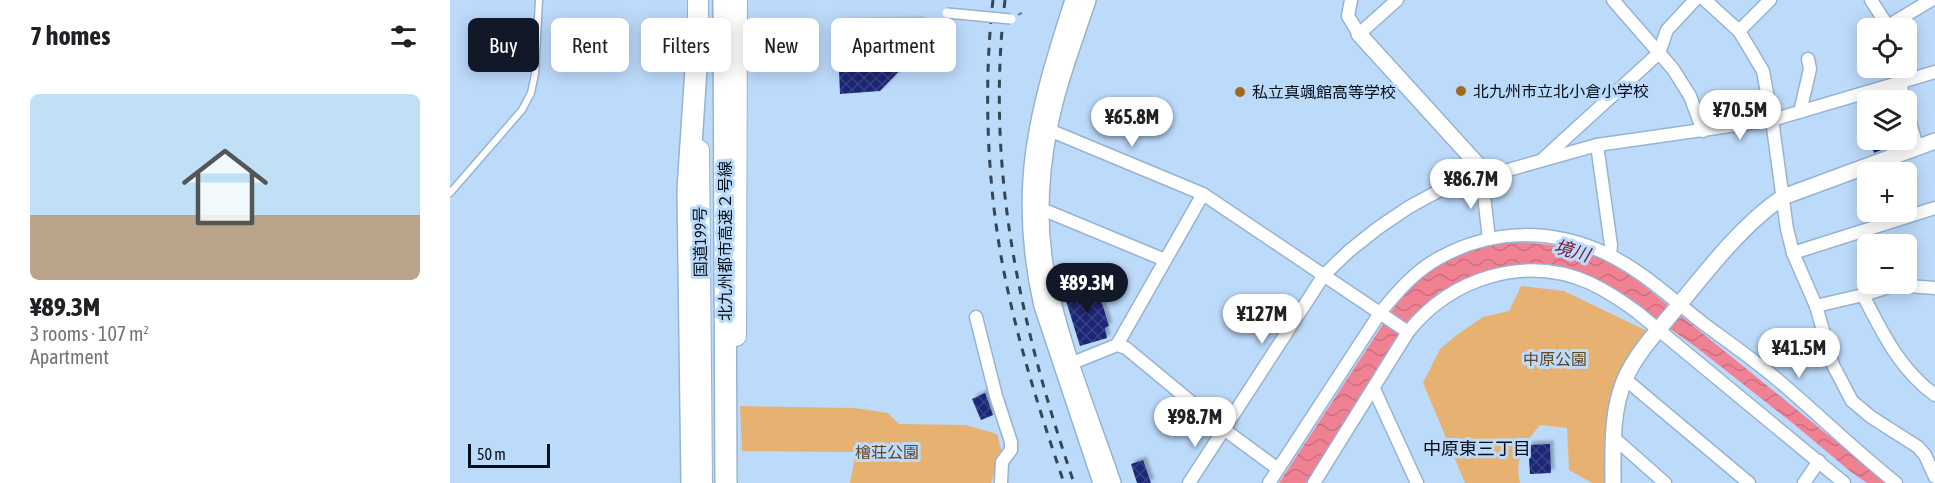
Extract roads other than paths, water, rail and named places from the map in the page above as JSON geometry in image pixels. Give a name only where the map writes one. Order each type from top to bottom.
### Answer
[{"type":"highway","name":"国道199号","points":[[698,0],[698,18]]},
{"type":"highway","name":"北九州都市高速２号線","points":[[711,0],[712,483]]},
{"type":"highway","name":"北九州都市高速２号線","points":[[724,0],[726,483]]},
{"type":"highway","points":[[736,483],[737,0]]},
{"type":"highway","points":[[692,483],[688,190],[696,72]]},
{"type":"highway","name":"国道199号","points":[[698,72],[702,483]]},
{"type":"street","points":[[1073,0],[1049,74],[1037,126],[1029,197],[1030,236],[1035,277],[1042,306],[1068,365],[1113,483]]},
{"type":"street","points":[[1088,0],[1055,101],[1048,130],[1043,172],[1042,236],[1047,273],[1068,365],[1101,483]]},
{"type":"street","points":[[1351,0],[1348,16],[1359,34],[1479,166],[1489,239]]},
{"type":"street","points":[[1359,34],[1397,0]]},
{"type":"street","points":[[1613,0],[1674,69],[1690,96],[1703,131]]},
{"type":"street","points":[[1543,159],[1659,53],[1666,30],[1695,0]]},
{"type":"street","points":[[1705,0],[1738,32],[1763,71],[1793,253],[1816,306],[1833,365],[1852,401],[1871,417],[1917,447],[1925,455],[1935,477]]},
{"type":"street","points":[[1738,32],[1770,0]]},
{"type":"street","points":[[1871,0],[1883,18]]},
{"type":"street","points":[[1903,18],[1931,0]]},
{"type":"street","points":[[947,13],[1011,19]]},
{"type":"street","points":[[1800,112],[1810,69],[1808,58]]},
{"type":"street","points":[[1189,483],[1324,275],[1349,251],[1408,207],[1444,188],[1597,145],[1772,120],[1935,72]]},
{"type":"street","points":[[1898,78],[1901,90]]},
{"type":"street","points":[[1048,130],[1203,194],[1407,331]]},
{"type":"street","points":[[1917,147],[1934,142]]},
{"type":"street","points":[[1597,145],[1611,245],[1610,255]]},
{"type":"street","points":[[1613,483],[1613,437],[1625,379],[1659,329],[1695,284],[1766,208],[1783,196],[1909,150]]},
{"type":"street","points":[[1068,365],[1117,345],[1203,194]]},
{"type":"street","points":[[1793,253],[1935,208]]},
{"type":"street","points":[[1042,211],[1165,260]]},
{"type":"street","points":[[1269,483],[1399,289],[1438,258],[1465,246],[1510,236],[1560,237],[1584,243],[1632,268],[1678,306],[1772,376],[1896,483]]},
{"type":"street","points":[[1314,483],[1374,389],[1407,331],[1434,304],[1454,291],[1480,279],[1507,271],[1534,270],[1561,273],[1589,282],[1613,295],[1659,329],[1844,483]]},
{"type":"street","points":[[1816,306],[1863,296],[1895,285],[1935,288]]},
{"type":"street","points":[[1863,296],[1890,347],[1910,373],[1935,394]]},
{"type":"street","points":[[976,317],[996,396],[1011,442],[1011,450],[1002,462],[1001,483]]},
{"type":"street","points":[[1117,345],[1126,348],[1225,430],[1278,469]]},
{"type":"street","points":[[1625,379],[1749,483]]},
{"type":"street","points":[[1374,389],[1417,483]]},
{"type":"street","points":[[1613,437],[1665,483]]},
{"type":"street","points":[[1804,483],[1819,461]]},
{"type":"lane","points":[[450,193],[522,110],[531,93],[536,74],[539,0]]},
{"type":"water","name":"境川","points":[[1515,242],[1550,245],[1585,252],[1606,261],[1638,281],[1870,469],[1891,483],[1867,483],[1851,472],[1696,347],[1616,291],[1538,266],[1505,267],[1488,271],[1439,292],[1395,339],[1306,483],[1279,483],[1397,303],[1413,285],[1431,270],[1451,258],[1482,248]]},
{"type":"railway","points":[[993,0],[988,68],[988,139],[999,244],[1024,355],[1064,483]]},
{"type":"railway","points":[[1005,0],[1000,63],[1000,124],[1004,185],[1012,245],[1023,305],[1038,364],[1074,483]]},
{"type":"place","name":"北九州市立北小倉小学校","points":[[1461,91]]},
{"type":"place","name":"私立真颯館高等学校","points":[[1240,92]]},
{"type":"district","name":"中原東三丁目","points":[[1477,449]]},
{"type":"park label","name":"中原公園","points":[[1555,359]]},
{"type":"park label","name":"檜荘公園","points":[[887,452]]}]
